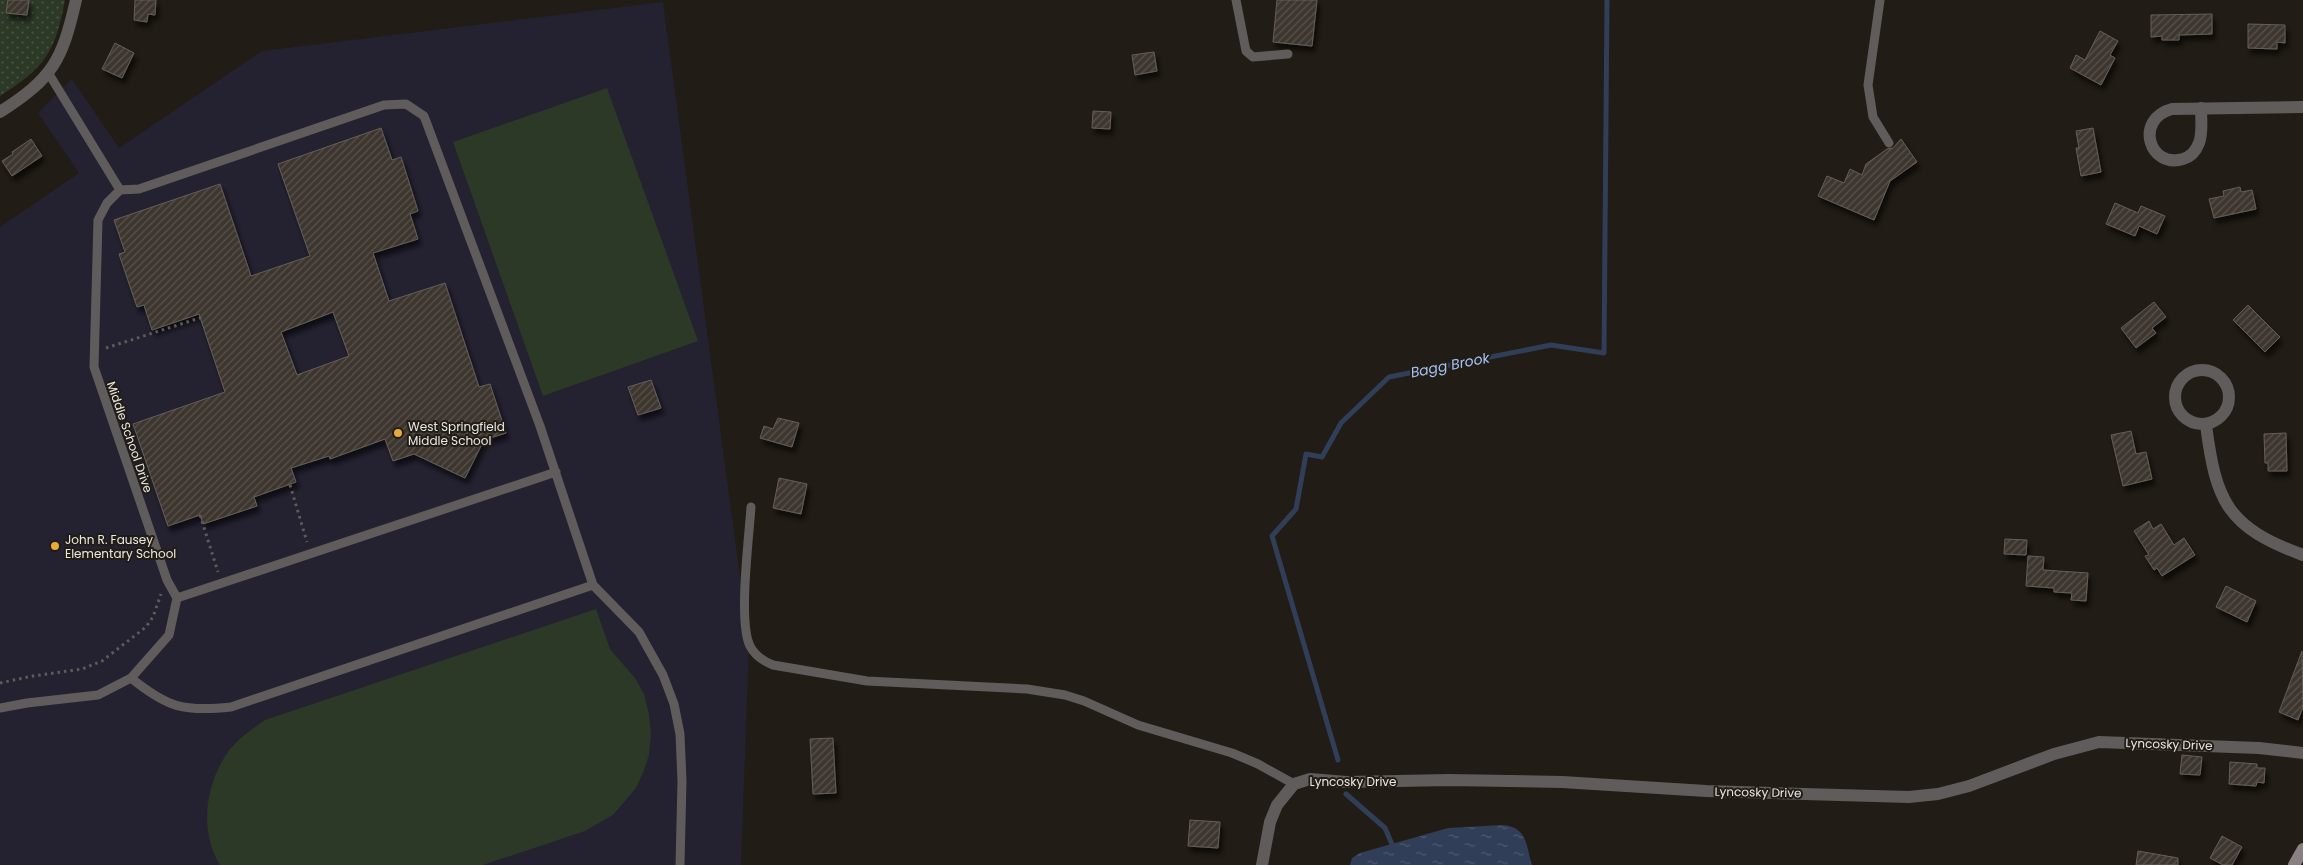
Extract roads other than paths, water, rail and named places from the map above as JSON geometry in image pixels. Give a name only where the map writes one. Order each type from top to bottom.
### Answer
[{"type":"main road","points":[[2294,865],[2303,849]]},
{"type":"street","points":[[0,112],[30,91],[49,74],[63,44],[76,0]]},
{"type":"street","points":[[2201,108],[2200,140],[2195,150],[2189,156],[2178,160],[2166,159],[2159,155],[2152,146],[2149,135],[2151,124],[2155,118],[2172,109],[2201,108],[2303,107]]},
{"type":"street","points":[[2197,370],[2210,371],[2216,374],[2221,378],[2228,390],[2229,402],[2223,414],[2206,424],[2194,424],[2184,418],[2175,402],[2175,390],[2181,380],[2197,370]]},
{"type":"street","points":[[2206,424],[2215,479],[2230,509],[2254,533],[2303,556]]},
{"type":"street","name":"Lyncosky Drive","points":[[1262,865],[1270,822],[1282,797],[1294,784],[1310,779],[1346,782],[1515,781],[1706,791],[1909,796],[1938,794],[1968,786],[2054,754],[2099,742],[2259,748],[2303,753]]},
{"type":"lane","points":[[1236,0],[1246,51],[1252,57],[1288,54]]},
{"type":"lane","points":[[1880,0],[1868,85],[1873,117],[1889,143]]},
{"type":"lane","points":[[49,74],[120,190],[139,189],[384,105],[398,103],[413,107],[424,116],[556,472],[593,586],[639,632],[663,675],[674,704],[680,744],[680,865]]},
{"type":"lane","name":"Middle School Drive","points":[[120,190],[107,203],[98,220],[93,352],[96,376],[167,580],[177,598]]},
{"type":"lane","points":[[0,708],[27,702],[98,695],[131,678],[169,634],[177,598],[556,472]]},
{"type":"lane","points":[[751,507],[745,602],[746,626],[749,644],[761,660],[773,665],[867,681],[1019,688],[1065,695],[1084,701],[1138,725],[1232,753],[1258,764],[1294,784]]},
{"type":"lane","points":[[131,678],[154,696],[181,708],[205,710],[231,707],[593,586]]},
{"type":"water","points":[[1511,826],[1521,833],[1527,844],[1532,865],[1350,865],[1352,858],[1360,853],[1448,828]]},
{"type":"waterway","name":"Bagg Brook","points":[[1338,760],[1272,536],[1296,509],[1306,454],[1322,457],[1341,423],[1389,377],[1551,345],[1604,353],[1607,0]]},
{"type":"waterway","name":"Bagg Brook","points":[[1346,794],[1385,828],[1394,849]]},
{"type":"place","name":"West Springfield Middle School","points":[[398,433]]},
{"type":"place","name":"John R. Fausey Elementary School","points":[[55,546]]}]
